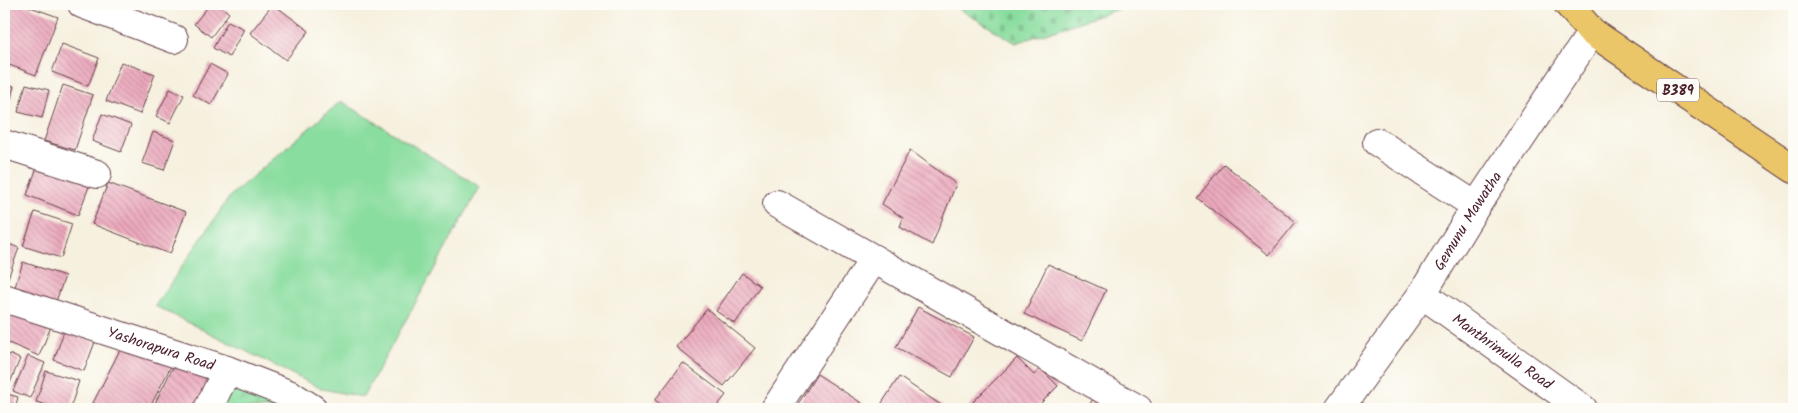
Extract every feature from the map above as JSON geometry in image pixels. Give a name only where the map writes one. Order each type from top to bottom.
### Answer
[{"type":"main road","name":"B389","points":[[1568,4],[1592,32],[1794,169]]},
{"type":"street","points":[[82,4],[174,39]]},
{"type":"street","name":"Gemunu Mawatha","points":[[1339,409],[1422,294],[1476,206],[1592,32]]},
{"type":"street","points":[[1376,142],[1476,206]]},
{"type":"street","points":[[4,144],[97,174]]},
{"type":"street","points":[[777,204],[1138,409]]},
{"type":"street","points":[[775,409],[874,259]]},
{"type":"street","name":"Manthrimulla Road","points":[[1422,294],[1583,409]]},
{"type":"street","name":"Yashorapura Road","points":[[4,298],[227,370],[291,395],[313,409]]},
{"type":"street","points":[[208,409],[227,370]]},
{"type":"green space","points":[[951,4],[1133,4],[1016,43]]},
{"type":"green space","points":[[341,101],[480,187],[363,397],[322,389],[155,306],[231,195]]},
{"type":"green space","points":[[227,370],[313,409],[208,409]]},
{"type":"building","points":[[4,4],[22,4],[58,17],[36,75],[4,63]]},
{"type":"building","points":[[210,4],[218,4],[229,13],[211,37],[194,24]]},
{"type":"building","points":[[273,4],[309,31],[286,60],[250,33]]},
{"type":"building","points":[[228,21],[244,29],[229,57],[213,48]]},
{"type":"building","points":[[62,44],[99,58],[88,86],[52,72]]},
{"type":"building","points":[[121,62],[155,74],[140,114],[106,101]]},
{"type":"building","points":[[210,64],[228,74],[211,105],[193,95]]},
{"type":"building","points":[[4,83],[14,86],[7,113],[4,112]]},
{"type":"building","points":[[26,84],[49,90],[42,118],[18,112]]},
{"type":"building","points":[[63,85],[93,95],[75,150],[44,141]]},
{"type":"building","points":[[170,89],[184,95],[170,123],[156,116]]},
{"type":"building","points":[[102,114],[131,125],[121,152],[92,141]]},
{"type":"building","points":[[153,132],[175,140],[164,170],[142,163]]},
{"type":"building","points":[[910,150],[956,184],[932,245],[900,227],[903,218],[882,204]]},
{"type":"building","points":[[40,159],[92,179],[78,215],[27,195]]},
{"type":"building","points":[[1224,164],[1296,222],[1269,255],[1197,198]]},
{"type":"building","points":[[108,183],[186,212],[170,254],[92,224]]},
{"type":"building","points":[[35,212],[72,224],[61,258],[23,246]]},
{"type":"building","points":[[4,242],[19,248],[4,289]]},
{"type":"building","points":[[23,262],[65,276],[54,307],[13,293]]},
{"type":"building","points":[[1048,264],[1106,290],[1082,341],[1024,314]]},
{"type":"building","points":[[742,273],[760,286],[735,324],[716,311]]},
{"type":"building","points":[[918,307],[974,337],[952,377],[896,347]]},
{"type":"building","points":[[4,309],[52,324],[39,356],[4,341]]},
{"type":"building","points":[[707,309],[755,348],[724,386],[676,347]]},
{"type":"building","points":[[64,331],[95,342],[84,371],[54,360]]},
{"type":"building","points":[[126,338],[173,362],[149,409],[105,409],[93,403]]},
{"type":"building","points":[[9,354],[20,359],[7,390],[4,389],[4,367]]},
{"type":"building","points":[[28,356],[45,363],[30,398],[13,391]]},
{"type":"building","points":[[1017,358],[1034,375],[1040,368],[1058,386],[1036,408],[1038,409],[966,409]]},
{"type":"building","points":[[175,363],[214,383],[201,409],[152,409]]},
{"type":"building","points":[[683,363],[726,395],[715,409],[667,409],[655,400]]},
{"type":"building","points":[[46,371],[79,381],[70,409],[60,409],[36,402]]},
{"type":"building","points":[[817,374],[863,404],[860,409],[806,409],[798,404]]},
{"type":"building","points":[[899,377],[947,409],[885,409],[880,406]]},
{"type":"building","points":[[1097,392],[1125,409],[1087,409]]},
{"type":"building","points":[[4,393],[18,397],[15,409],[4,409]]}]
